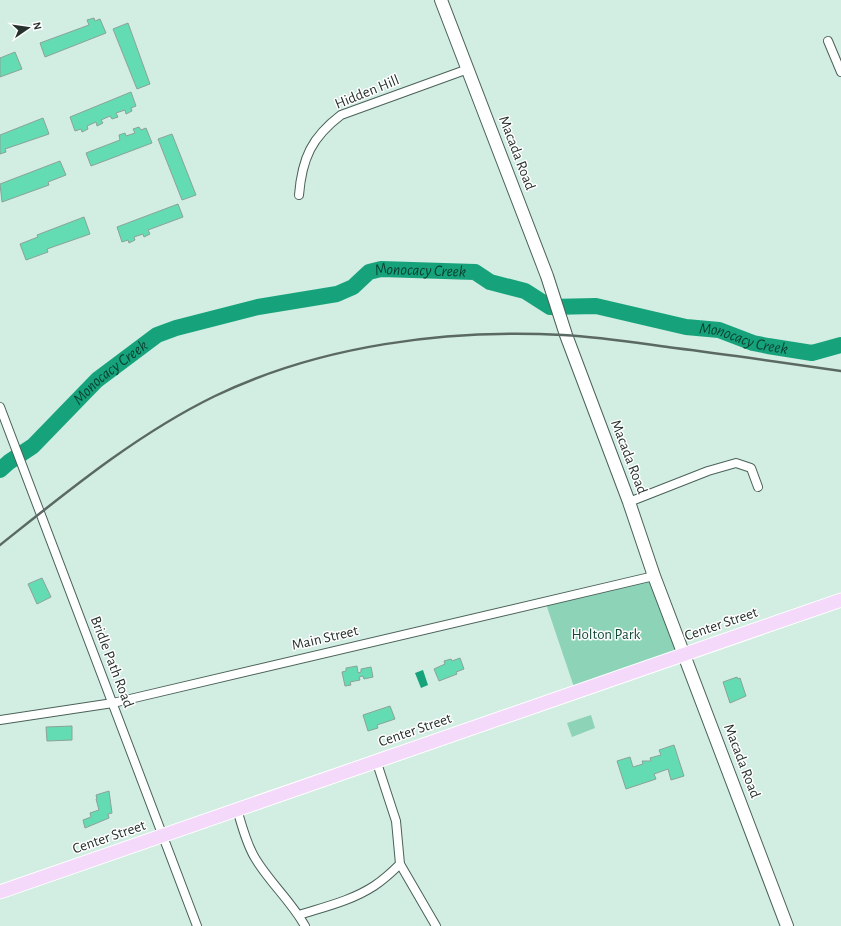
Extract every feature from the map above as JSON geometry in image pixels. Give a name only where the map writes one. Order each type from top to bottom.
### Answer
[{"type":"main road","name":"Center Street","points":[[0,892],[376,760],[576,693],[841,600]]},
{"type":"street","name":"Macada Road","points":[[441,0],[547,276],[563,327],[629,502],[654,576],[788,926]]},
{"type":"street","points":[[828,41],[841,72]]},
{"type":"street","name":"Hidden Hill","points":[[299,195],[303,164],[313,145],[329,124],[341,115],[468,69]]},
{"type":"street","name":"Bridle Path Road","points":[[0,408],[197,926]]},
{"type":"street","points":[[629,502],[708,471],[736,463],[751,468],[758,487]]},
{"type":"street","name":"Main Street","points":[[0,720],[113,703],[654,576]]},
{"type":"street","points":[[376,760],[396,821],[400,864],[436,926]]},
{"type":"street","points":[[237,809],[244,834],[255,858],[299,915],[305,926]]},
{"type":"street","points":[[299,915],[350,899],[362,893],[374,886],[400,864]]},
{"type":"green space","name":"Holton Park","points":[[654,576],[685,654],[576,693],[545,601]]},
{"type":"green space","points":[[591,715],[595,728],[572,737],[567,723]]},
{"type":"shaded area","points":[[423,670],[428,685],[421,688],[415,673]]},
{"type":"building","points":[[94,18],[95,21],[100,19],[106,33],[45,57],[40,43],[89,25],[87,20]]},
{"type":"building","points":[[128,23],[150,84],[137,89],[113,29]]},
{"type":"building","points":[[15,52],[22,69],[0,77],[0,58]]},
{"type":"building","points":[[131,92],[136,106],[131,108],[132,111],[126,114],[125,110],[116,113],[118,117],[112,119],[110,116],[101,120],[103,123],[97,126],[96,122],[87,126],[88,129],[82,132],[81,129],[75,131],[70,117]]},
{"type":"building","points":[[43,118],[49,134],[5,149],[6,152],[0,154],[0,135]]},
{"type":"building","points":[[139,127],[141,130],[146,128],[152,143],[91,166],[86,153],[120,140],[119,135],[125,133],[126,136],[135,133],[133,129]]},
{"type":"building","points":[[172,134],[196,195],[182,200],[158,139]]},
{"type":"building","points":[[60,161],[66,175],[48,182],[49,185],[2,202],[0,184]]},
{"type":"building","points":[[178,204],[183,217],[148,230],[150,234],[144,237],[143,234],[134,237],[135,240],[129,243],[128,240],[122,242],[117,227]]},
{"type":"building","points":[[84,217],[90,234],[47,249],[48,252],[26,260],[20,244],[38,237],[37,235]]},
{"type":"building","points":[[42,578],[51,597],[37,604],[28,584]]},
{"type":"building","points":[[460,658],[464,669],[456,672],[457,674],[439,681],[434,669],[445,664],[444,661],[451,659],[452,661]]},
{"type":"building","points":[[357,666],[358,673],[361,672],[361,669],[371,667],[373,677],[364,679],[363,676],[359,677],[360,680],[350,682],[351,685],[345,686],[342,672],[346,671],[346,668]]},
{"type":"building","points":[[737,677],[738,679],[740,678],[746,696],[730,703],[723,682]]},
{"type":"building","points":[[390,706],[395,719],[377,725],[378,728],[368,731],[363,715]]},
{"type":"building","points":[[72,726],[72,740],[47,741],[46,727]]},
{"type":"building","points":[[674,745],[684,776],[671,780],[668,769],[654,774],[656,779],[626,789],[617,761],[630,757],[633,767],[643,764],[642,761],[651,761],[650,758],[661,755],[659,750]]},
{"type":"building","points":[[109,791],[112,813],[108,814],[109,818],[85,828],[83,820],[91,817],[90,813],[99,810],[96,795]]},
{"type":"waterway","name":"Monocacy Creek","points":[[0,470],[33,446],[97,380],[157,335],[176,328],[258,307],[337,294],[353,287],[369,272],[381,269],[475,272],[490,282],[525,291],[550,307],[596,306],[686,327],[719,330],[753,343],[768,346],[812,353],[841,345]]},
{"type":"railway","points":[[0,545],[104,464],[186,411],[215,396],[256,378],[298,364],[341,353],[385,344],[429,338],[474,335],[563,335],[619,340],[841,371]]}]
